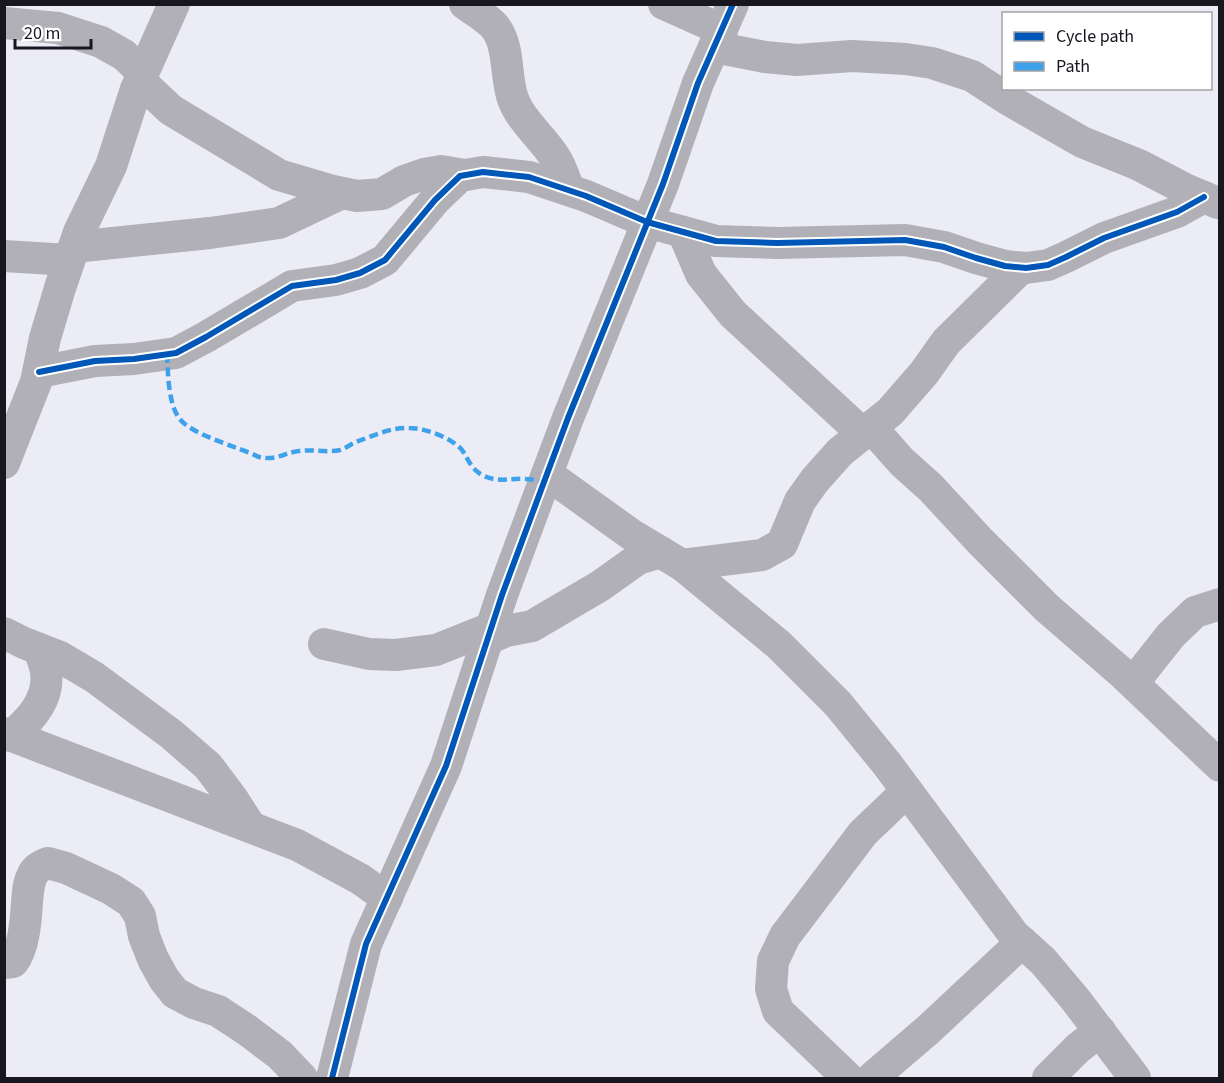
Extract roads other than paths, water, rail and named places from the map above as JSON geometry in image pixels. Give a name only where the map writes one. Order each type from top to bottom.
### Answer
[{"type":"street","points":[[4,463],[39,372],[45,338],[79,232],[111,166],[142,77],[174,4]]},
{"type":"street","points":[[465,4],[495,27],[503,40],[508,81],[514,101],[554,156],[569,190]]},
{"type":"street","points":[[664,4],[723,27],[765,57],[797,60],[852,56],[906,59],[932,63],[972,75],[1009,100],[1082,142],[1139,165],[1212,200]]},
{"type":"street","points":[[4,23],[58,28],[101,42],[124,55],[171,110],[279,175],[357,196],[382,194],[404,181],[424,174],[441,171],[465,175]]},
{"type":"street","points":[[332,1078],[366,944],[446,766],[502,595],[568,418],[663,184],[698,83],[723,27]]},
{"type":"street","points":[[39,372],[94,361],[134,359],[176,353],[292,286],[336,280],[360,273],[385,260],[435,201],[460,176],[483,172],[529,177],[586,196],[647,222],[716,241],[777,243],[905,240],[944,247],[1005,266],[1021,268],[1048,265],[1104,238],[1212,200]]},
{"type":"street","points":[[4,256],[72,254],[279,223],[342,193]]},
{"type":"street","points":[[683,232],[701,274],[733,314],[931,488],[1047,608],[1133,683],[1220,766]]},
{"type":"street","points":[[324,644],[369,654],[396,655],[436,650],[490,634],[532,626],[600,586],[638,559],[762,555],[782,544],[800,501],[814,480],[840,452],[890,412],[924,373],[946,342],[1021,268]]},
{"type":"street","points":[[548,474],[632,535],[671,559],[742,615],[779,645],[838,704],[907,791],[1014,935],[1043,961],[1136,1078]]},
{"type":"street","points":[[742,615],[736,585],[739,571],[746,557]]},
{"type":"street","points":[[1133,683],[1171,634],[1195,612],[1220,603]]},
{"type":"street","points":[[4,633],[60,657],[94,677],[171,734],[208,766],[250,826]]},
{"type":"street","points":[[8,734],[24,726],[36,712],[45,693],[46,672],[39,649]]},
{"type":"street","points":[[8,734],[297,845],[360,879],[387,898]]},
{"type":"street","points":[[848,1078],[778,1011],[771,989],[773,960],[785,936],[863,833],[907,791]]},
{"type":"street","points":[[4,963],[13,962],[16,958],[26,916],[29,883],[34,873],[40,866],[48,863],[66,868],[111,889],[131,902],[140,916],[144,936],[153,959],[175,993],[194,1003],[218,1011],[247,1030],[280,1055],[302,1078]]},
{"type":"street","points":[[872,1078],[1022,942]]},
{"type":"street","points":[[1048,1078],[1078,1048],[1100,1031]]}]
